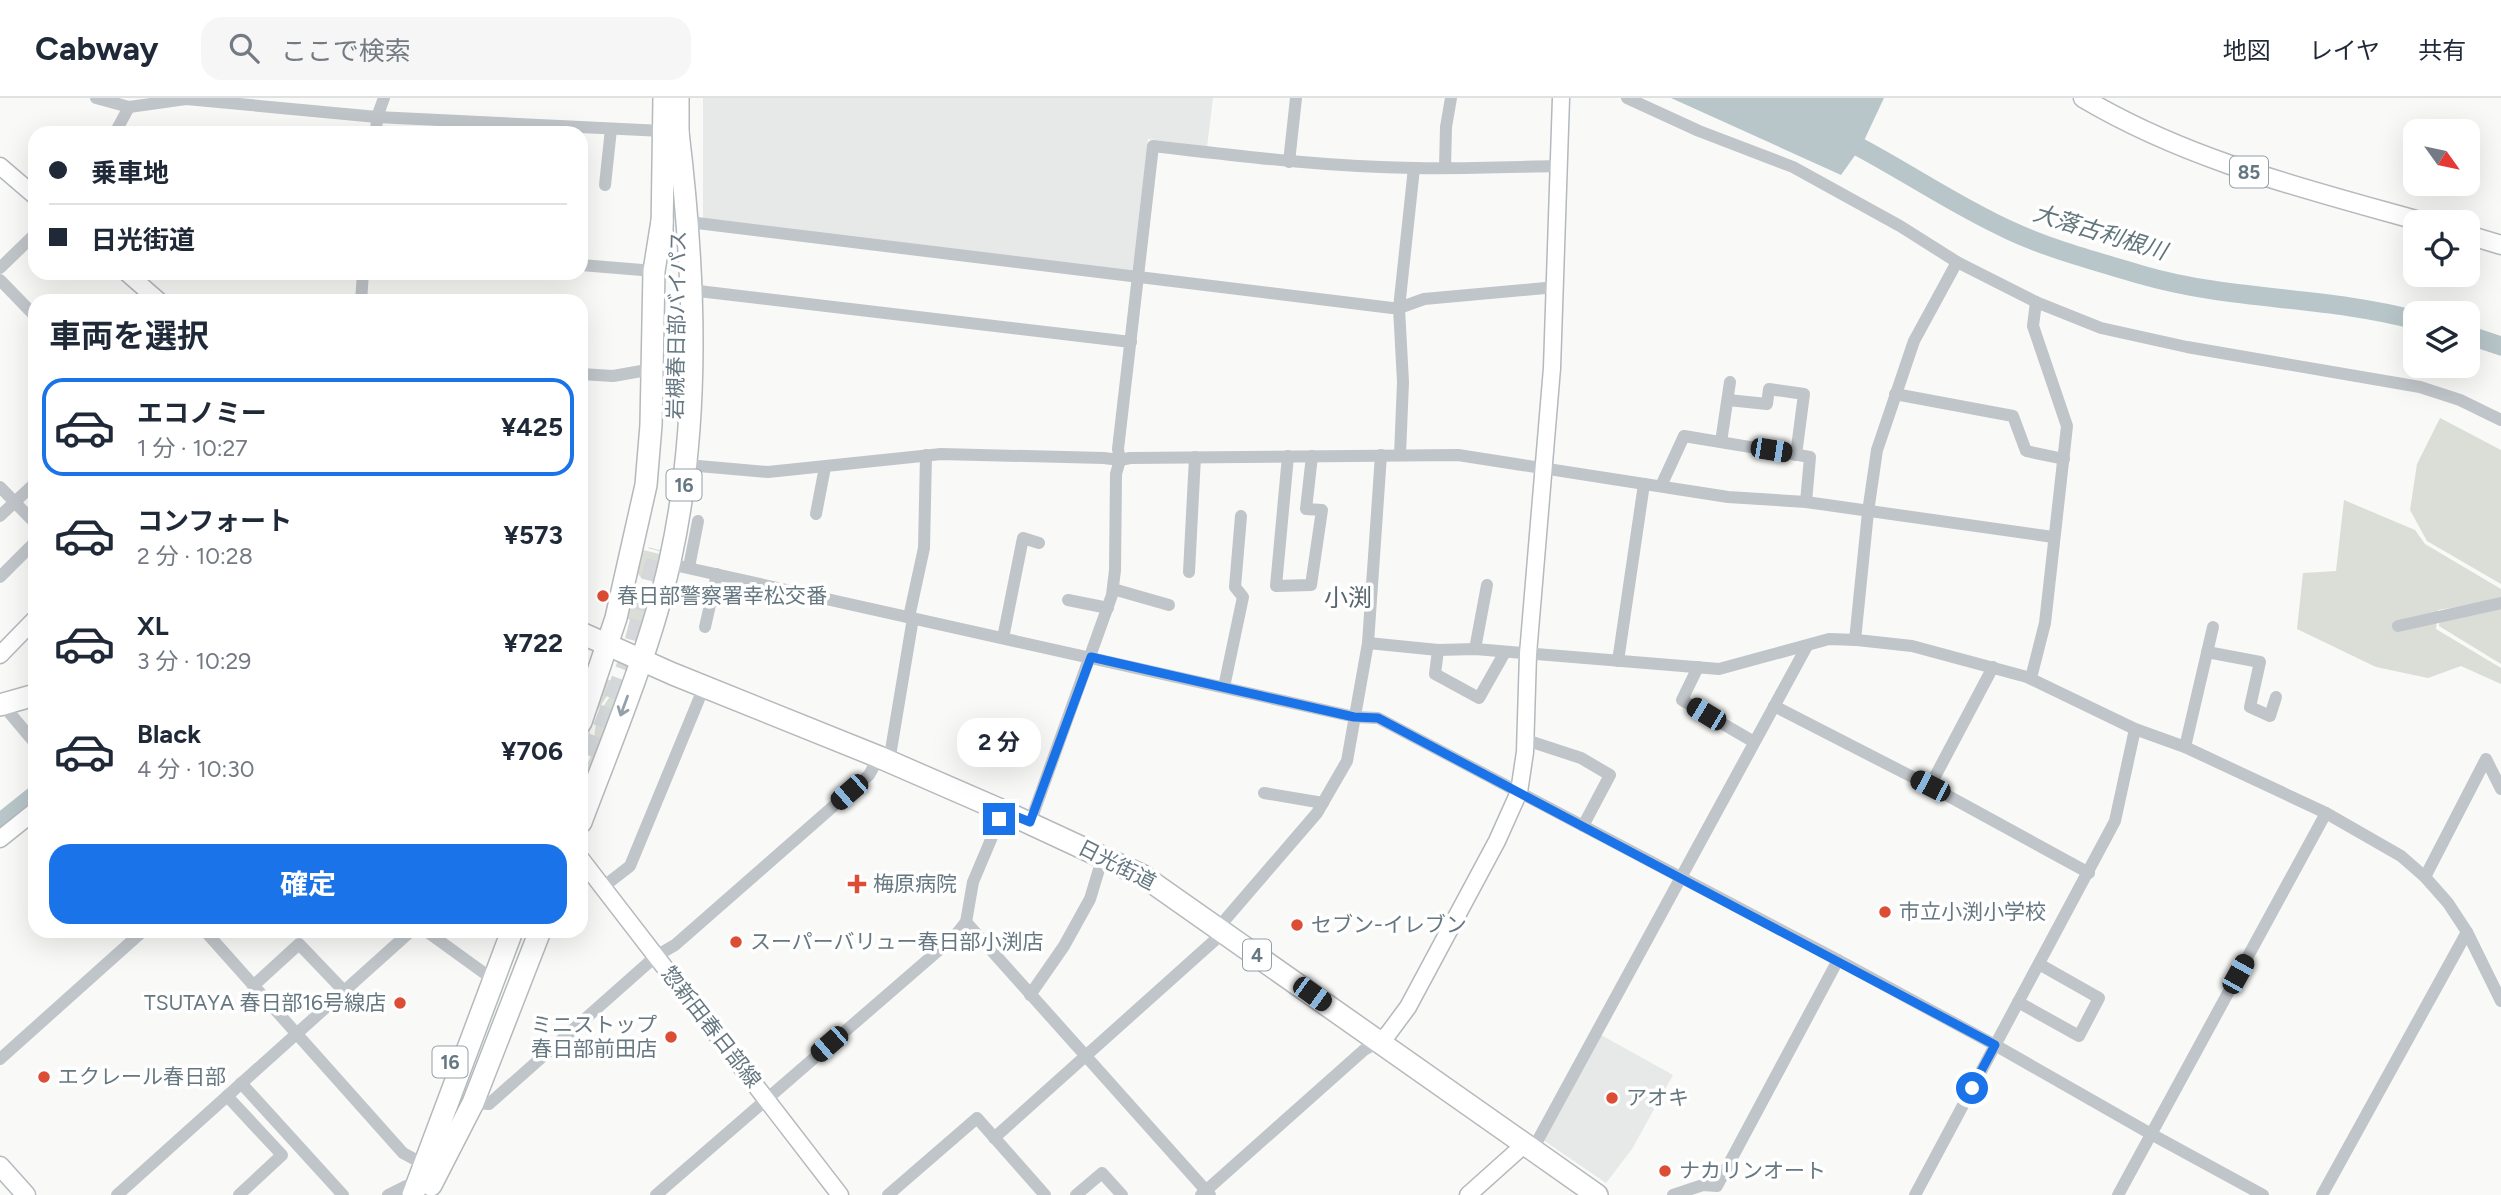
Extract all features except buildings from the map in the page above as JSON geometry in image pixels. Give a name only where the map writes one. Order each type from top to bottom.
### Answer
[{"type":"highway","name":"岩槻春日部バイパス","points":[[659,558],[676,430],[671,132],[664,98]]},
{"type":"highway","name":"岩槻春日部バイパス","points":[[659,558],[665,377],[662,221],[671,132],[678,98]]},
{"type":"highway","name":"16","points":[[588,803],[640,660],[659,558],[687,465],[691,371],[689,222],[671,132]]},
{"type":"highway","name":"16","points":[[588,702],[608,645],[659,558],[646,485],[651,425],[654,271],[662,221]]},
{"type":"highway","name":"日光街道","points":[[588,636],[1030,822],[1143,876],[1597,1195]]},
{"type":"highway","points":[[1,704],[28,697]]},
{"type":"highway","name":"16","points":[[411,1192],[416,1160],[439,1089],[497,938]]},
{"type":"highway","name":"16","points":[[411,1192],[509,938]]},
{"type":"highway","name":"16","points":[[411,1192],[523,938]]},
{"type":"highway","name":"16","points":[[411,1192],[473,1103],[537,938]]},
{"type":"main road","name":"85","points":[[2083,98],[2114,117],[2207,158],[2403,216]]},
{"type":"main road","points":[[2480,239],[2501,245]]},
{"type":"main road","points":[[0,1166],[26,1195]]},
{"type":"street","points":[[96,98],[129,107],[186,99],[447,126]]},
{"type":"street","points":[[376,126],[384,98]]},
{"type":"street","points":[[1289,162],[1296,98]]},
{"type":"street","points":[[1445,168],[1446,127],[1451,98]]},
{"type":"street","points":[[966,922],[1206,1194],[1364,1050],[1388,1034],[1408,1007],[1497,841],[1519,792],[1526,740],[1528,654],[1552,368],[1561,98]]},
{"type":"street","points":[[1627,98],[1699,131],[1793,167],[1900,226],[1957,262],[2036,302],[2101,328],[2420,387],[2460,400],[2501,420]]},
{"type":"street","points":[[119,126],[129,107]]},
{"type":"street","points":[[588,129],[671,132]]},
{"type":"street","points":[[605,185],[611,129]]},
{"type":"street","points":[[1030,822],[1113,589],[1116,474],[1120,460],[1118,449],[1153,146],[1289,162],[1414,168],[1559,166]]},
{"type":"street","points":[[0,166],[28,190]]},
{"type":"street","points":[[1400,455],[1403,382],[1399,308],[1414,168]]},
{"type":"street","points":[[689,222],[1399,308],[1424,299],[1556,287]]},
{"type":"street","points":[[0,268],[28,241]]},
{"type":"street","points":[[1855,640],[1877,450],[1914,341],[1957,262]]},
{"type":"street","points":[[588,266],[654,271]]},
{"type":"street","points":[[0,280],[28,309]]},
{"type":"street","points":[[135,280],[151,294]]},
{"type":"street","points":[[690,290],[1131,342]]},
{"type":"street","points":[[2031,678],[2045,623],[2067,426],[2033,326],[2036,302]]},
{"type":"street","points":[[588,374],[613,376],[653,369]]},
{"type":"street","points":[[1721,442],[1730,382]]},
{"type":"street","points":[[1728,400],[1767,404],[1769,389],[1804,394],[1796,454]]},
{"type":"street","points":[[1895,394],[2013,416],[2026,451],[2064,458]]},
{"type":"street","points":[[1661,486],[1684,436],[1810,457],[1806,502]]},
{"type":"street","points":[[687,465],[768,472],[941,454],[1104,457],[1120,460],[1458,455],[1728,497],[1806,502],[2053,537]]},
{"type":"street","points":[[994,1138],[1086,1057],[1221,930],[1317,813],[1347,761],[1368,643],[1381,455]]},
{"type":"street","points":[[473,1103],[489,1104],[656,956],[675,945],[884,759],[925,548],[926,456]]},
{"type":"street","points":[[1288,456],[1276,586],[1311,585],[1322,510],[1306,509],[1312,456]]},
{"type":"street","points":[[1189,572],[1195,457]]},
{"type":"street","points":[[816,514],[825,467]]},
{"type":"street","points":[[1618,661],[1644,484]]},
{"type":"street","points":[[0,487],[28,516]]},
{"type":"street","points":[[0,516],[28,490]]},
{"type":"street","points":[[1224,687],[1243,597],[1235,587],[1241,516]]},
{"type":"street","points":[[659,558],[698,521]]},
{"type":"street","points":[[1003,638],[1023,538],[1039,543]]},
{"type":"street","points":[[0,577],[28,549]]},
{"type":"street","points":[[659,558],[717,574],[1354,717],[1378,718],[1838,960],[2263,1195]]},
{"type":"street","points":[[705,627],[717,574]]},
{"type":"street","points":[[1475,649],[1487,585]]},
{"type":"street","points":[[1113,589],[1169,605]]},
{"type":"street","points":[[1068,600],[1108,608]]},
{"type":"street","points":[[2398,626],[2501,603]]},
{"type":"street","points":[[0,655],[28,626]]},
{"type":"street","points":[[2185,747],[2213,627]]},
{"type":"street","points":[[1368,643],[1719,669],[1829,639],[1855,640],[1912,646],[2031,678],[2135,729],[2185,747],[2326,813],[2401,856],[2425,877],[2448,903],[2467,932],[2499,993]]},
{"type":"street","points":[[1468,1195],[1529,1147],[1807,646]]},
{"type":"street","points":[[1438,649],[1435,674],[1479,698],[1505,652]]},
{"type":"street","points":[[2207,652],[2260,662],[2250,707],[2270,716],[2276,696]]},
{"type":"street","points":[[1698,667],[1682,700],[1754,742]]},
{"type":"street","points":[[1930,786],[1993,667]]},
{"type":"street","points":[[603,887],[630,866],[704,687]]},
{"type":"street","points":[[1,704],[28,735]]},
{"type":"street","points":[[1774,706],[1930,786],[2089,873]]},
{"type":"street","points":[[1915,1195],[2115,821],[2135,729]]},
{"type":"street","points":[[1526,740],[1581,758],[1610,775],[1583,826]]},
{"type":"street","points":[[2425,877],[2486,758],[2501,789]]},
{"type":"street","points":[[1264,793],[1323,803]]},
{"type":"street","points":[[656,1195],[954,937],[966,922],[974,882],[1003,811]]},
{"type":"street","points":[[2118,1195],[2326,813]]},
{"type":"street","points":[[0,839],[28,817]]},
{"type":"street","points":[[1030,995],[1064,946],[1090,899],[1103,856]]},
{"type":"street","name":"惣新田春日部線","points":[[588,868],[840,1195]]},
{"type":"street","points":[[2322,1195],[2467,932]]},
{"type":"street","points":[[0,1059],[135,938]]},
{"type":"street","points":[[211,938],[403,1153],[416,1160]]},
{"type":"street","points":[[117,1195],[403,938]]},
{"type":"street","points":[[436,938],[484,973]]},
{"type":"street","points":[[253,986],[299,944],[344,991]]},
{"type":"street","points":[[1673,1195],[1703,1185],[1717,1186],[1838,960]]},
{"type":"street","points":[[2018,1002],[2079,1036],[2099,998],[2039,964]]},
{"type":"street","points":[[241,1083],[343,1195]]},
{"type":"street","points":[[227,1096],[282,1155],[239,1195]]},
{"type":"street","points":[[888,1195],[977,1118],[1045,1195]]},
{"type":"street","points":[[1076,1195],[1102,1173],[1122,1195]]},
{"type":"shaded area","points":[[703,98],[1213,98],[1207,147],[1148,139],[1132,274],[703,220]]},
{"type":"shaded area","points":[[1671,98],[1884,98],[1861,147],[1841,175]]},
{"type":"shaded area","points":[[2440,418],[2501,450],[2501,584],[2427,541],[2410,510],[2417,464]]},
{"type":"shaded area","points":[[2344,500],[2415,530],[2425,544],[2501,589],[2501,600],[2438,610],[2436,629],[2501,668],[2501,684],[2461,666],[2428,678],[2376,667],[2297,629],[2303,573],[2336,571]]},
{"type":"shaded area","points":[[639,549],[664,555],[655,577],[647,580],[637,572]]},
{"type":"shaded area","points":[[631,586],[641,593],[652,595],[643,627],[623,616]]},
{"type":"shaded area","points":[[2501,605],[2501,664],[2439,626],[2440,615]]},
{"type":"shaded area","points":[[605,678],[613,685],[593,720],[588,750],[588,720]]},
{"type":"shaded area","points":[[619,684],[626,687],[588,783],[588,762],[593,751],[596,726],[607,700]]},
{"type":"shaded area","points":[[1601,1035],[1673,1075],[1632,1149],[1606,1183],[1543,1140]]},
{"type":"waterway","name":"大落古利根川","points":[[1838,136],[1989,220],[2027,238],[2076,255],[2142,275],[2210,290],[2347,306],[2403,317]]},
{"type":"waterway","name":"大落古利根川","points":[[2480,339],[2501,346]]},
{"type":"waterway","points":[[0,823],[28,801]]},
{"type":"tunnel","points":[[588,768],[632,653],[659,550]]},
{"type":"place","name":"春日部警察署幸松交番","points":[[603,596]]},
{"type":"place","name":"梅原病院","points":[[857,884]]},
{"type":"place","name":"市立小渕小学校","points":[[1885,912]]},
{"type":"place","name":"セブン-イレブン","points":[[1297,925]]},
{"type":"place","name":"スーパーバリュー春日部小渕店","points":[[736,942]]},
{"type":"place","name":"TSUTAYA 春日部16号線店","points":[[400,1003]]},
{"type":"place","name":"ミニストップ 春日部前田店","points":[[671,1037]]},
{"type":"place","name":"エクレール春日部","points":[[44,1077]]},
{"type":"place","name":"アオキ","points":[[1612,1098]]},
{"type":"place","name":"ナカリンオート","points":[[1665,1171]]},
{"type":"district","name":"小渕","points":[[1348,598]]},
{"type":"route","points":[[999,819],[1003,811],[1030,822],[1091,657],[1354,717],[1378,718],[1995,1045],[1972,1088]]}]
